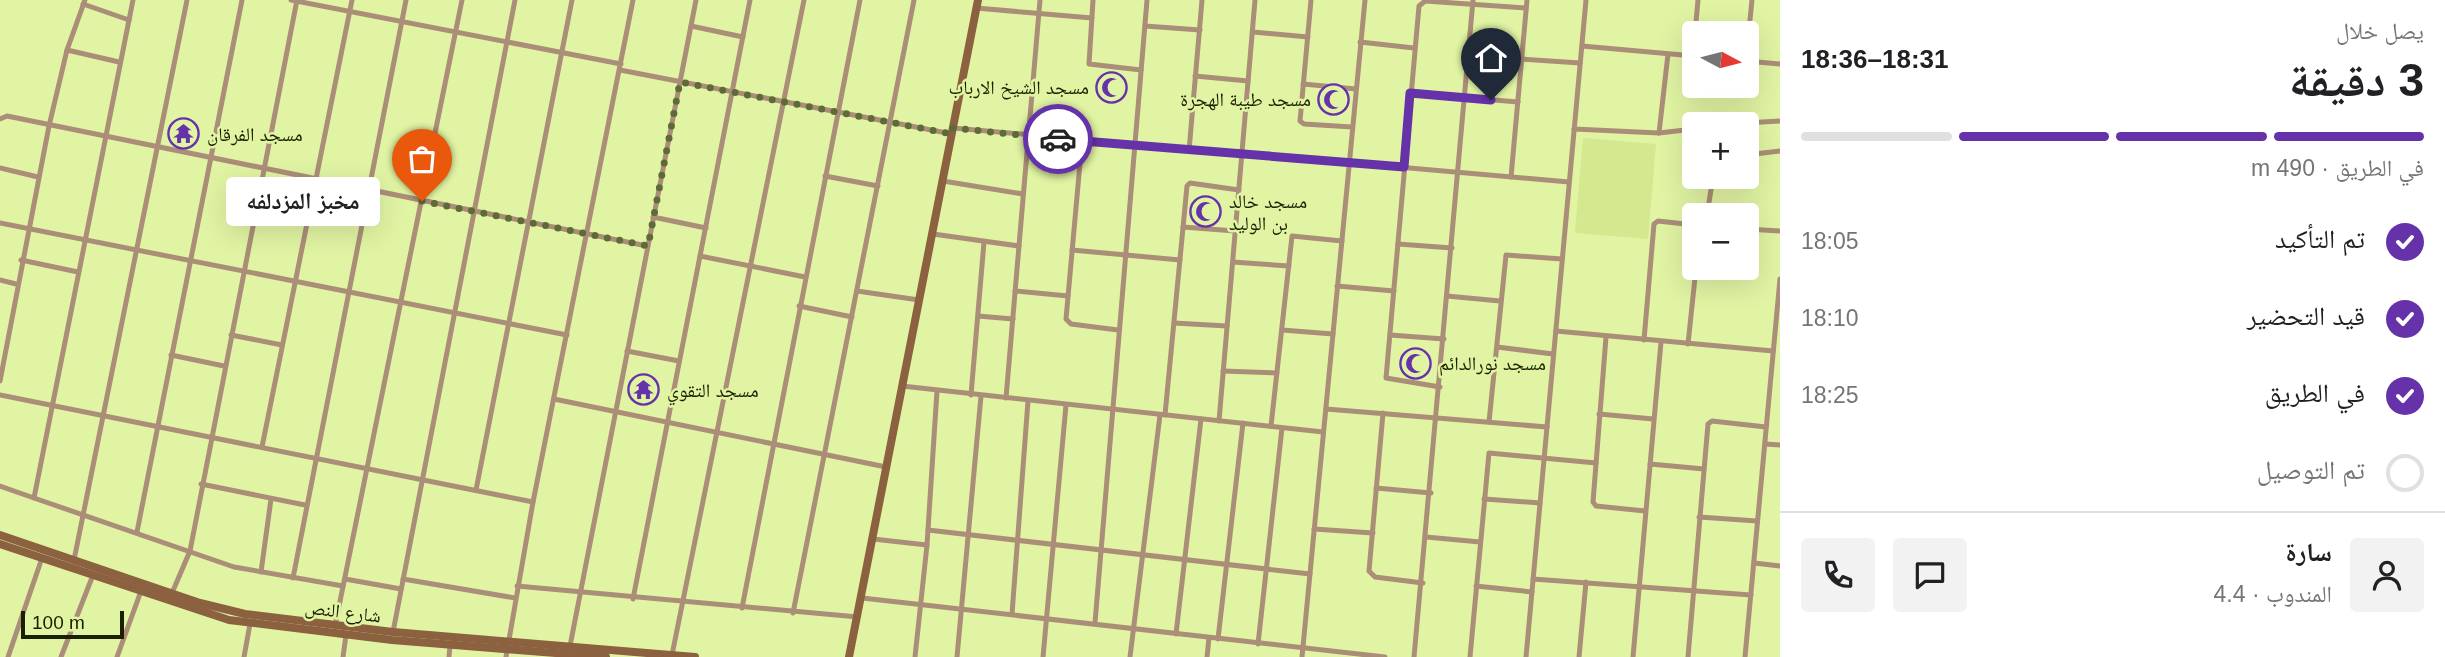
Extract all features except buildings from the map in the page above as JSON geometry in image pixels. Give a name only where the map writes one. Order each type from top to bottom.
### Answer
[{"type":"main road","points":[[849,657],[977,4]]},
{"type":"main road","name":"شارع النص","points":[[0,535],[172,593],[245,614],[506,649]]},
{"type":"main road","name":"شارع النص","points":[[0,544],[197,611],[250,624],[450,645],[695,657]]},
{"type":"main road","name":"شارع النص","points":[[566,652],[606,657]]},
{"type":"street","points":[[34,498],[133,0]]},
{"type":"street","points":[[74,560],[187,0]]},
{"type":"street","points":[[137,532],[242,0]]},
{"type":"street","points":[[172,593],[190,551],[295,0],[562,53],[680,82],[890,124],[1569,182]]},
{"type":"street","points":[[262,447],[352,0]]},
{"type":"street","points":[[293,578],[304,505],[406,0]]},
{"type":"street","points":[[335,626],[462,0]]},
{"type":"street","points":[[393,632],[515,0]]},
{"type":"street","points":[[476,490],[572,0]]},
{"type":"street","points":[[506,649],[634,0]]},
{"type":"street","points":[[566,652],[580,594],[696,0]]},
{"type":"street","points":[[633,599],[750,0]]},
{"type":"street","points":[[672,655],[804,0]]},
{"type":"street","points":[[742,608],[860,0]]},
{"type":"street","points":[[793,613],[914,0]]},
{"type":"street","points":[[1006,398],[1040,0]]},
{"type":"street","points":[[1093,0],[1089,64],[1141,70]]},
{"type":"street","points":[[1095,623],[1147,0]]},
{"type":"street","points":[[1189,151],[1202,0]]},
{"type":"street","points":[[1219,421],[1255,0]]},
{"type":"street","points":[[1311,0],[1302,123],[1352,127]]},
{"type":"street","points":[[1302,657],[1365,0]]},
{"type":"street","points":[[1511,177],[1527,0]]},
{"type":"street","points":[[1526,657],[1586,0]]},
{"type":"street","points":[[1696,21],[1698,0]]},
{"type":"street","points":[[1750,21],[1752,0]]},
{"type":"street","points":[[0,381],[16,284],[49,126],[67,50],[84,2],[129,20]]},
{"type":"street","points":[[1440,387],[1387,380],[1420,2],[1473,2],[1526,8]]},
{"type":"street","points":[[1414,657],[1423,583],[1473,2]]},
{"type":"street","points":[[977,4],[1092,18]]},
{"type":"street","points":[[691,26],[743,37]]},
{"type":"street","points":[[1145,26],[1200,30]]},
{"type":"street","points":[[1253,32],[1308,37]]},
{"type":"street","points":[[1360,43],[1414,48]]},
{"type":"street","points":[[1582,46],[1682,55]]},
{"type":"street","points":[[67,50],[119,62]]},
{"type":"street","points":[[1659,133],[1668,54]]},
{"type":"street","points":[[1521,59],[1580,63]]},
{"type":"street","points":[[1759,62],[1780,64]]},
{"type":"street","points":[[1195,76],[1248,81]]},
{"type":"street","points":[[1303,84],[1356,89]]},
{"type":"street","points":[[1410,93],[1518,102]]},
{"type":"street","points":[[0,119],[7,116],[648,246]]},
{"type":"street","points":[[1759,122],[1780,121]]},
{"type":"street","points":[[1574,129],[1659,133],[1682,130]]},
{"type":"street","points":[[1082,141],[1068,296],[1069,323],[1118,330]]},
{"type":"street","points":[[1759,153],[1780,151]]},
{"type":"street","points":[[0,168],[38,177]]},
{"type":"street","points":[[825,176],[878,186]]},
{"type":"street","points":[[943,181],[1023,194]]},
{"type":"street","points":[[1130,657],[1163,415],[1188,184],[1239,190]]},
{"type":"street","points":[[653,217],[706,228]]},
{"type":"street","points":[[1644,340],[1654,224],[1658,221],[1682,224]]},
{"type":"street","points":[[0,223],[567,335]]},
{"type":"street","points":[[1183,227],[1235,231]]},
{"type":"street","points":[[1759,230],[1780,231]]},
{"type":"street","points":[[933,234],[1019,246]]},
{"type":"street","points":[[1271,426],[1293,235],[1342,241]]},
{"type":"street","points":[[971,395],[984,242]]},
{"type":"street","points":[[1398,244],[1452,248]]},
{"type":"street","points":[[1072,250],[1180,260]]},
{"type":"street","points":[[1489,422],[1507,254],[1562,258]]},
{"type":"street","points":[[700,256],[805,277]]},
{"type":"street","points":[[21,260],[78,272]]},
{"type":"street","points":[[1233,261],[1289,266]]},
{"type":"street","points":[[0,279],[16,284]]},
{"type":"street","points":[[1745,657],[1780,279]]},
{"type":"street","points":[[1688,344],[1695,280]]},
{"type":"street","points":[[1337,286],[1394,291]]},
{"type":"street","points":[[857,291],[919,300]]},
{"type":"street","points":[[1015,291],[1068,296]]},
{"type":"street","points":[[1447,296],[1500,301]]},
{"type":"street","points":[[799,306],[852,317]]},
{"type":"street","points":[[978,316],[1013,319]]},
{"type":"street","points":[[1174,323],[1227,326]]},
{"type":"street","points":[[1282,330],[1333,334]]},
{"type":"street","points":[[1556,331],[1773,351]]},
{"type":"street","points":[[231,335],[282,345]]},
{"type":"street","points":[[1390,335],[1444,339]]},
{"type":"street","points":[[1606,337],[1594,504],[1645,511]]},
{"type":"street","points":[[1633,657],[1661,342]]},
{"type":"street","points":[[1497,347],[1553,354]]},
{"type":"street","points":[[626,351],[679,361]]},
{"type":"street","points":[[171,355],[224,366]]},
{"type":"street","points":[[1223,371],[1277,373]]},
{"type":"street","points":[[902,386],[1324,432]]},
{"type":"street","points":[[915,657],[927,545],[937,391]]},
{"type":"street","points":[[0,395],[533,502]]},
{"type":"street","points":[[957,657],[971,535],[981,396]]},
{"type":"street","points":[[554,399],[886,467]]},
{"type":"street","points":[[1012,614],[1028,401]]},
{"type":"street","points":[[1044,657],[1056,544],[1066,405]]},
{"type":"street","points":[[1326,409],[1547,427]]},
{"type":"street","points":[[1383,413],[1370,574],[1423,583]]},
{"type":"street","points":[[1599,414],[1653,419]]},
{"type":"street","points":[[1175,634],[1201,419]]},
{"type":"street","points":[[1688,657],[1710,421],[1766,427]]},
{"type":"street","points":[[1218,639],[1242,423]]},
{"type":"street","points":[[1258,644],[1282,428]]},
{"type":"street","points":[[1765,444],[1780,445]]},
{"type":"street","points":[[1470,657],[1489,453],[1595,463]]},
{"type":"street","points":[[1650,464],[1704,469]]},
{"type":"street","points":[[201,484],[304,505]]},
{"type":"street","points":[[0,486],[190,551],[261,572],[401,589]]},
{"type":"street","points":[[1376,488],[1431,494]]},
{"type":"street","points":[[261,572],[271,499]]},
{"type":"street","points":[[1484,499],[1540,503]]},
{"type":"street","points":[[1699,517],[1758,521]]},
{"type":"street","points":[[1314,528],[1373,533]]},
{"type":"street","points":[[928,530],[1310,574]]},
{"type":"street","points":[[1426,537],[1480,542]]},
{"type":"street","points":[[873,539],[927,545]]},
{"type":"street","points":[[8,657],[42,558]]},
{"type":"street","points":[[1754,563],[1780,566]]},
{"type":"street","points":[[61,657],[93,575]]},
{"type":"street","points":[[403,579],[515,598]]},
{"type":"street","points":[[1533,579],[1751,595]]},
{"type":"street","points":[[1579,657],[1586,582]]},
{"type":"street","points":[[517,586],[633,599],[858,617]]},
{"type":"street","points":[[1476,586],[1532,592]]},
{"type":"street","points":[[117,657],[141,591]]},
{"type":"street","points":[[862,597],[1303,650],[1385,657]]},
{"type":"street","points":[[244,657],[250,624]]},
{"type":"street","points":[[343,657],[346,635]]},
{"type":"street","points":[[1207,657],[1209,638]]},
{"type":"street","points":[[449,657],[450,645]]},
{"type":"shaded area","points":[[1583,138],[1656,144],[1648,239],[1575,233]]},
{"type":"way so far","points":[[422,201],[648,246],[680,82],[952,134],[953,128],[1058,139]]},
{"type":"place","name":"مسجد الشيخ الارباب","points":[[1112,87]]},
{"type":"place","name":"مسجد طيبة الهجرة","points":[[1334,99]]},
{"type":"place","name":"مسجد الفرقان","points":[[184,134]]},
{"type":"place","name":"مخبز المزدلفه","points":[[422,201]]},
{"type":"place","name":"مسجد خالد بن الوليد","points":[[1206,212]]},
{"type":"place","name":"مسجد نورالدائم","points":[[1416,363]]},
{"type":"place","name":"مسجد التقوي","points":[[644,390]]},
{"type":"route","points":[[1058,139],[1404,167],[1410,93],[1491,100]]}]
